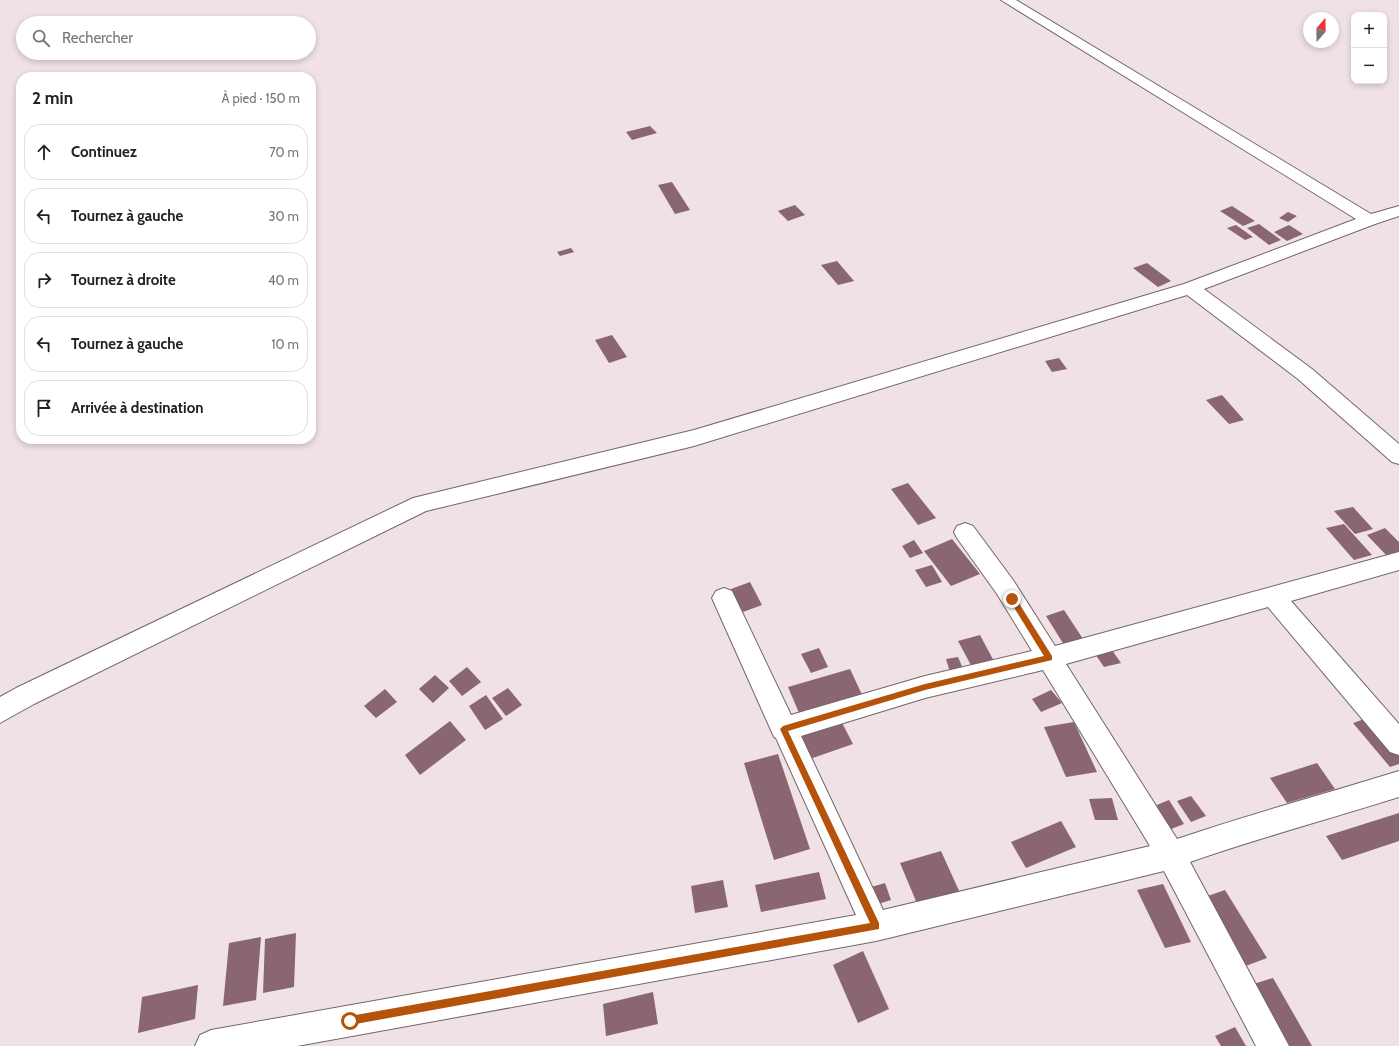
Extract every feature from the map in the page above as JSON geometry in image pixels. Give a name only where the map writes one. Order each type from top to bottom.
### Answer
[{"type":"street","points":[[1007,0],[1369,220]]},
{"type":"street","points":[[0,712],[25,696],[421,504],[694,438],[1190,288],[1399,210]]},
{"type":"street","points":[[1190,288],[1305,374],[1399,456]]},
{"type":"street","points":[[965,532],[1005,587],[1171,855],[1272,1046]]},
{"type":"street","points":[[783,729],[925,687],[1050,658],[1399,561]]},
{"type":"street","points":[[1273,597],[1399,743]]},
{"type":"street","points":[[724,598],[783,729],[876,926]]},
{"type":"street","points":[[211,1046],[876,926],[1171,855],[1242,830],[1307,813],[1399,784]]},
{"type":"building","points":[[650,126],[657,133],[632,140],[626,132]]},
{"type":"building","points":[[672,182],[690,210],[675,214],[658,185]]},
{"type":"building","points":[[795,205],[805,215],[788,221],[778,211]]},
{"type":"building","points":[[1232,206],[1255,221],[1243,226],[1220,211]]},
{"type":"building","points":[[1288,212],[1297,216],[1288,222],[1279,218]]},
{"type":"building","points":[[1259,224],[1281,240],[1269,245],[1247,228]]},
{"type":"building","points":[[1236,225],[1253,237],[1245,240],[1227,228]]},
{"type":"building","points":[[1289,225],[1303,234],[1287,241],[1274,232]]},
{"type":"building","points":[[571,248],[574,252],[560,256],[557,252]]},
{"type":"building","points":[[837,261],[854,281],[838,285],[821,265]]},
{"type":"building","points":[[1147,263],[1171,281],[1158,287],[1133,268]]},
{"type":"building","points":[[612,335],[627,357],[609,363],[595,340]]},
{"type":"building","points":[[1059,358],[1067,369],[1052,372],[1045,361]]},
{"type":"building","points":[[1222,395],[1244,420],[1229,424],[1206,400]]},
{"type":"building","points":[[908,483],[936,518],[918,525],[891,489]]},
{"type":"building","points":[[1353,507],[1373,529],[1355,534],[1334,511]]},
{"type":"building","points":[[1344,524],[1372,555],[1354,560],[1326,528]]},
{"type":"building","points":[[1385,528],[1399,542],[1399,551],[1387,556],[1367,535]]},
{"type":"building","points":[[952,539],[980,574],[951,586],[924,551]]},
{"type":"building","points":[[914,540],[923,553],[910,558],[902,546]]},
{"type":"building","points":[[932,565],[942,582],[926,587],[915,570]]},
{"type":"building","points":[[750,582],[762,605],[743,612],[731,589]]},
{"type":"building","points":[[1064,610],[1085,642],[1066,648],[1046,616]]},
{"type":"building","points":[[980,635],[996,665],[974,671],[958,641]]},
{"type":"building","points":[[1107,643],[1121,663],[1104,667],[1091,648]]},
{"type":"building","points":[[819,648],[828,667],[811,673],[801,654]]},
{"type":"building","points":[[958,657],[964,671],[950,672],[946,659]]},
{"type":"building","points":[[467,667],[481,682],[462,696],[449,681]]},
{"type":"building","points":[[850,669],[865,701],[802,720],[788,687]]},
{"type":"building","points":[[435,675],[449,688],[433,703],[419,689]]},
{"type":"building","points":[[508,688],[522,705],[506,716],[492,698]]},
{"type":"building","points":[[385,689],[397,702],[376,718],[364,706]]},
{"type":"building","points":[[1051,690],[1062,703],[1041,712],[1032,699]]},
{"type":"building","points":[[486,695],[503,719],[485,730],[469,706]]},
{"type":"building","points":[[1373,716],[1399,747],[1399,764],[1390,767],[1353,723]]},
{"type":"building","points":[[839,717],[853,744],[810,759],[797,731]]},
{"type":"building","points":[[450,721],[466,740],[420,775],[405,755]]},
{"type":"building","points":[[1074,722],[1097,772],[1066,777],[1044,727]]},
{"type":"building","points":[[778,754],[810,849],[774,860],[744,763]]},
{"type":"building","points":[[1317,763],[1335,789],[1287,803],[1270,778]]},
{"type":"building","points":[[1191,796],[1206,816],[1191,822],[1177,801]]},
{"type":"building","points":[[1112,798],[1118,820],[1095,820],[1089,799]]},
{"type":"building","points":[[1169,800],[1184,824],[1166,831],[1152,807]]},
{"type":"building","points":[[1399,813],[1399,841],[1342,860],[1326,836]]},
{"type":"building","points":[[1061,821],[1076,847],[1026,868],[1011,842]]},
{"type":"building","points":[[941,851],[960,893],[918,906],[900,863]]},
{"type":"building","points":[[819,872],[826,899],[761,912],[755,885]]},
{"type":"building","points":[[723,880],[728,907],[695,913],[691,886]]},
{"type":"building","points":[[885,883],[891,900],[875,905],[868,888]]},
{"type":"building","points":[[1163,884],[1191,942],[1165,948],[1137,890]]},
{"type":"building","points":[[1225,890],[1267,958],[1243,967],[1202,898]]},
{"type":"building","points":[[296,933],[294,987],[263,993],[265,939]]},
{"type":"building","points":[[261,937],[256,1000],[223,1006],[229,943]]},
{"type":"building","points":[[863,951],[889,1009],[858,1023],[833,965]]},
{"type":"building","points":[[1273,978],[1312,1046],[1283,1046],[1250,985]]},
{"type":"building","points":[[198,985],[195,1019],[138,1033],[142,997]]},
{"type":"building","points":[[653,992],[658,1024],[606,1036],[603,1004]]},
{"type":"building","points":[[1235,1027],[1246,1046],[1221,1046],[1215,1036]]},
{"type":"route","points":[[350,1021],[876,926],[783,729],[925,687],[1050,658],[1012,599]]}]
